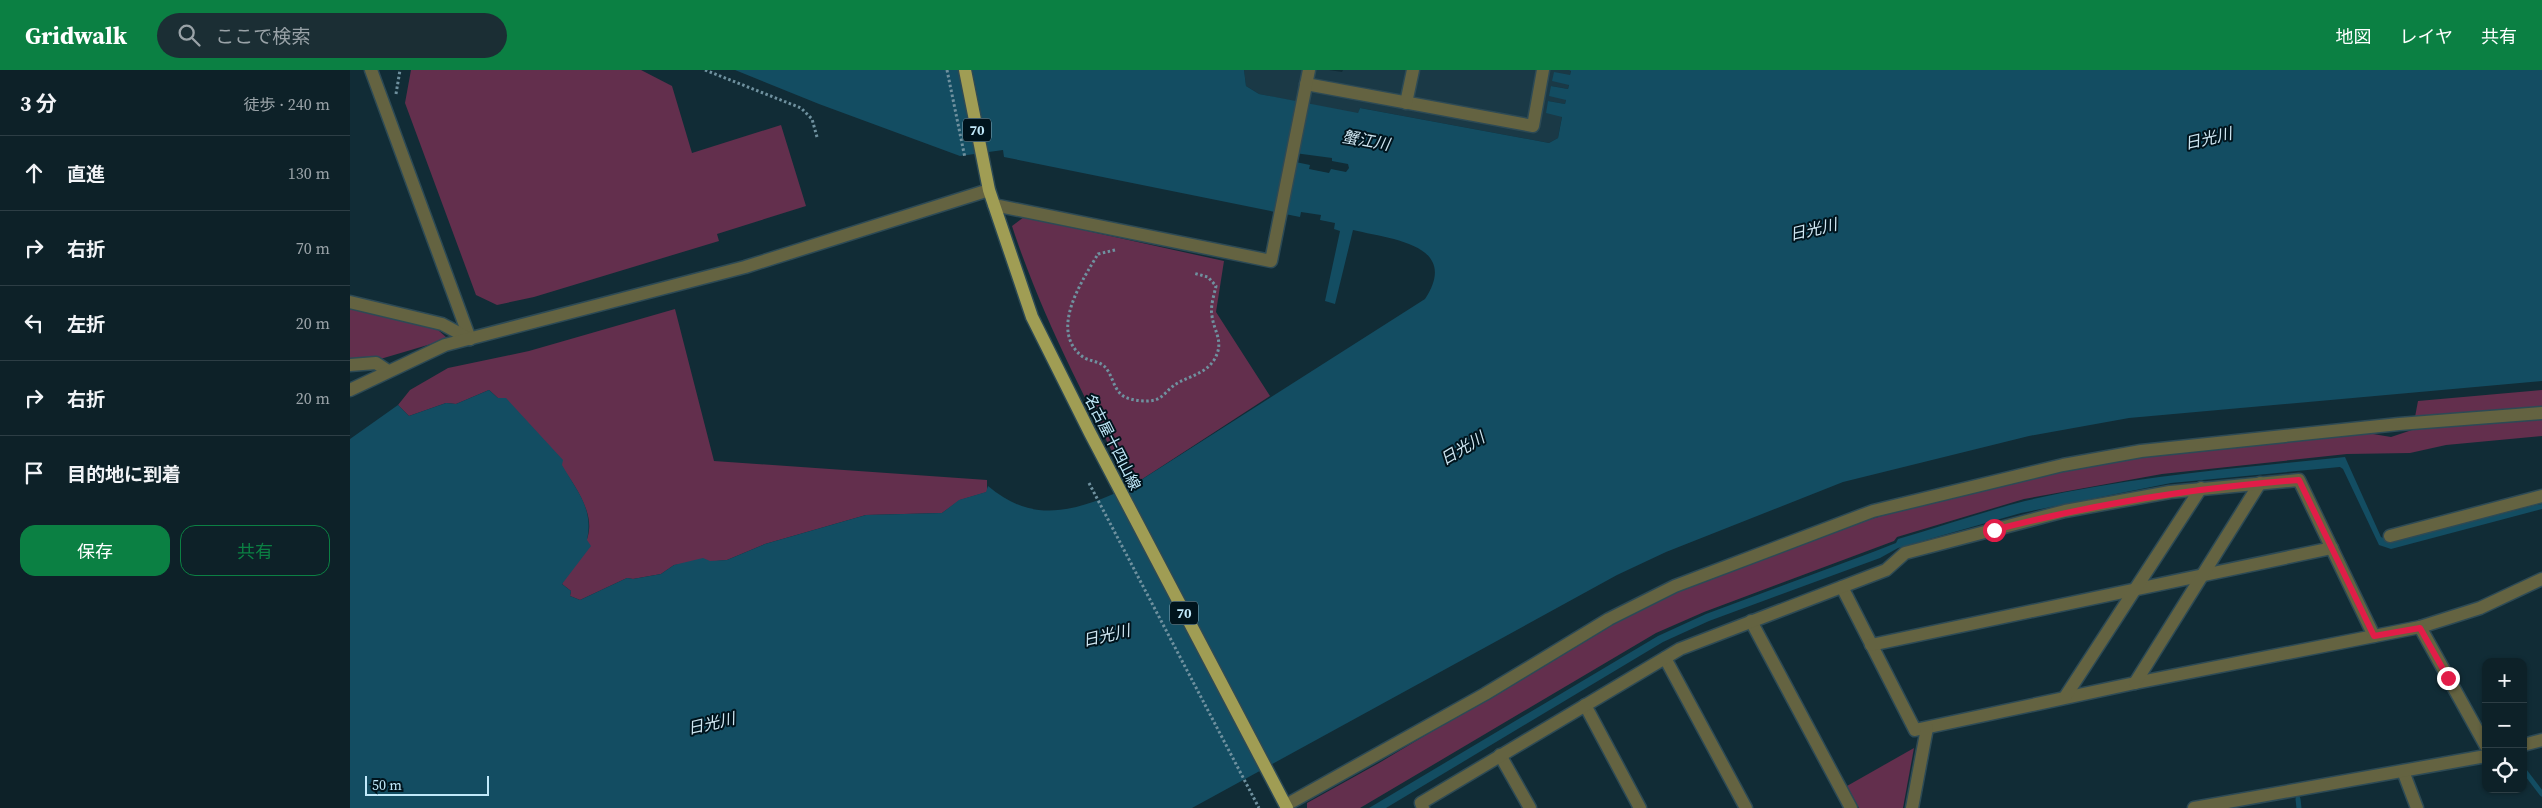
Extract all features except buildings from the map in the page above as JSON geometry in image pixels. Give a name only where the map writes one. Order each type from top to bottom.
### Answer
[{"type":"main road","name":"名古屋十四山線","points":[[965,70],[989,190],[1032,318],[1090,433],[1286,807]]},
{"type":"street","points":[[371,70],[470,338]]},
{"type":"street","points":[[994,205],[1270,261],[1309,70]]},
{"type":"street","points":[[1406,102],[1413,70]]},
{"type":"street","points":[[1306,84],[1532,126],[1543,70]]},
{"type":"street","points":[[350,390],[388,370],[445,345],[745,266],[989,190]]},
{"type":"street","points":[[350,302],[442,324],[470,338]]},
{"type":"street","points":[[350,364],[376,363],[388,370]]},
{"type":"street","points":[[1286,807],[1485,694],[1609,619],[1675,586],[1872,511],[2063,465],[2141,451],[2398,424],[2542,413]]},
{"type":"street","points":[[1419,806],[1500,755],[1680,648],[1886,570],[1905,553],[2064,511],[2201,488],[2299,480],[2374,636]]},
{"type":"street","points":[[2135,682],[2260,483]]},
{"type":"street","points":[[2064,697],[2201,488]]},
{"type":"street","points":[[2390,536],[2542,496]]},
{"type":"street","points":[[1871,645],[2332,548]]},
{"type":"street","points":[[1842,587],[1915,730],[2135,682],[2420,628],[2480,608],[2542,579]]},
{"type":"street","points":[[1751,621],[1850,808]]},
{"type":"street","points":[[2420,628],[2482,739]]},
{"type":"street","points":[[1664,658],[1746,808]]},
{"type":"street","points":[[1585,705],[1640,808]]},
{"type":"street","points":[[1912,808],[1927,728]]},
{"type":"street","points":[[2527,744],[2542,740]]},
{"type":"street","points":[[1500,755],[1530,808]]},
{"type":"street","points":[[2194,808],[2482,757]]},
{"type":"street","points":[[2403,771],[2417,808]]},
{"type":"path","points":[[705,70],[801,108],[812,119],[818,137]]},
{"type":"path","points":[[948,70],[965,158]]},
{"type":"path","points":[[1115,250],[1098,254],[1074,300],[1067,331],[1072,345],[1083,357],[1104,366],[1123,396],[1134,400],[1158,399],[1176,384],[1195,376],[1209,367],[1215,359],[1218,339],[1212,316],[1216,286],[1208,277],[1193,273]]},
{"type":"path","points":[[1089,483],[1258,808]]},
{"type":"shaded area","points":[[411,70],[641,70],[672,86],[692,153],[781,125],[806,206],[717,234],[719,241],[534,297],[497,305],[476,295],[405,103]]},
{"type":"shaded area","points":[[1244,70],[1329,70],[1342,72],[1343,70],[1571,70],[1570,76],[1554,73],[1569,84],[1568,89],[1551,86],[1566,100],[1565,104],[1548,101],[1562,116],[1558,138],[1549,143],[1360,108],[1358,114],[1259,94],[1246,86]]},
{"type":"shaded area","points":[[1024,217],[1224,261],[1216,312],[1270,396],[1130,487],[1066,359],[1037,294],[1012,226]]},
{"type":"shaded area","points":[[350,309],[437,329],[448,339],[377,360],[350,361]]},
{"type":"shaded area","points":[[675,309],[714,461],[987,480],[987,492],[960,500],[942,513],[866,515],[765,544],[727,560],[674,565],[661,574],[633,579],[627,578],[580,600],[570,596],[571,591],[562,584],[582,551],[588,537],[587,513],[580,495],[567,475],[535,435],[489,390],[456,404],[446,403],[409,416],[398,405],[410,390],[448,368],[529,351]]},
{"type":"shaded area","points":[[2542,390],[2542,407],[2415,417],[2418,401]]},
{"type":"shaded area","points":[[2542,417],[2542,436],[2446,445],[2410,453],[2347,454],[2162,474],[2024,499],[1897,537],[1894,541],[1704,612],[1656,633],[1360,808],[1307,808],[1307,803],[1379,763],[1611,624],[1684,588],[1822,534],[1911,507],[2064,471],[2143,456],[2367,433],[2391,437],[2415,429]]},
{"type":"shaded area","points":[[1914,748],[1903,808],[1859,808],[1847,786]]},
{"type":"water","points":[[735,70],[1244,70],[1246,86],[1259,94],[1358,113],[1360,108],[1549,143],[1558,138],[1562,117],[1546,113],[1548,101],[1565,104],[1566,100],[1549,96],[1551,86],[1568,89],[1569,85],[1552,81],[1554,72],[1570,75],[1571,71],[1569,70],[2542,70],[2542,381],[2129,418],[2029,436],[1843,482],[1666,552],[1617,575],[1192,808],[350,808],[350,439],[398,405],[409,416],[446,403],[456,404],[489,390],[498,398],[506,398],[563,460],[562,465],[583,501],[588,519],[587,540],[591,546],[562,584],[571,591],[570,596],[580,600],[627,578],[633,579],[661,574],[674,565],[703,558],[710,561],[727,560],[765,544],[866,515],[942,513],[959,500],[986,492],[988,486],[1006,499],[1023,507],[1041,510],[1058,510],[1093,502],[1130,487],[1425,299],[1434,281],[1434,266],[1428,255],[1416,247],[1402,241],[1353,230],[1335,304],[1325,301],[1340,231],[1334,229],[1335,223],[1320,220],[1321,215],[1301,212],[1300,217],[1004,157],[1003,150],[960,156],[819,104]],"holes":[[[1287,152],[1332,158],[1332,161],[1348,164],[1349,168],[1346,172],[1331,169],[1329,173],[1309,169],[1310,165],[1286,160]]]},
{"type":"water","points":[[2345,457],[2381,537],[2392,542],[2536,505],[2542,504],[2542,509],[2391,549],[2379,545],[2343,469],[2340,467],[2171,483],[2021,513],[1898,548],[1880,558],[1709,621],[1663,642],[1386,808],[1369,808],[1658,636],[1706,614],[1896,543],[1898,539],[2009,505],[2065,492],[2144,479],[2224,469]]},
{"type":"waterway","points":[[2527,774],[2542,794]]},
{"type":"waterway","points":[[2298,799],[2299,808]]},
{"type":"route","points":[[1994,530],[2064,511],[2170,492],[2299,480],[2374,636],[2420,628],[2448,678]]},
{"type":"water label","name":"日光川","points":[[2208,138]]},
{"type":"water label","name":"蟹江川","points":[[1366,140]]},
{"type":"water label","name":"日光川","points":[[1813,229]]},
{"type":"water label","name":"日光川","points":[[1462,448]]},
{"type":"water label","name":"日光川","points":[[1106,635]]},
{"type":"water label","name":"日光川","points":[[711,723]]}]
